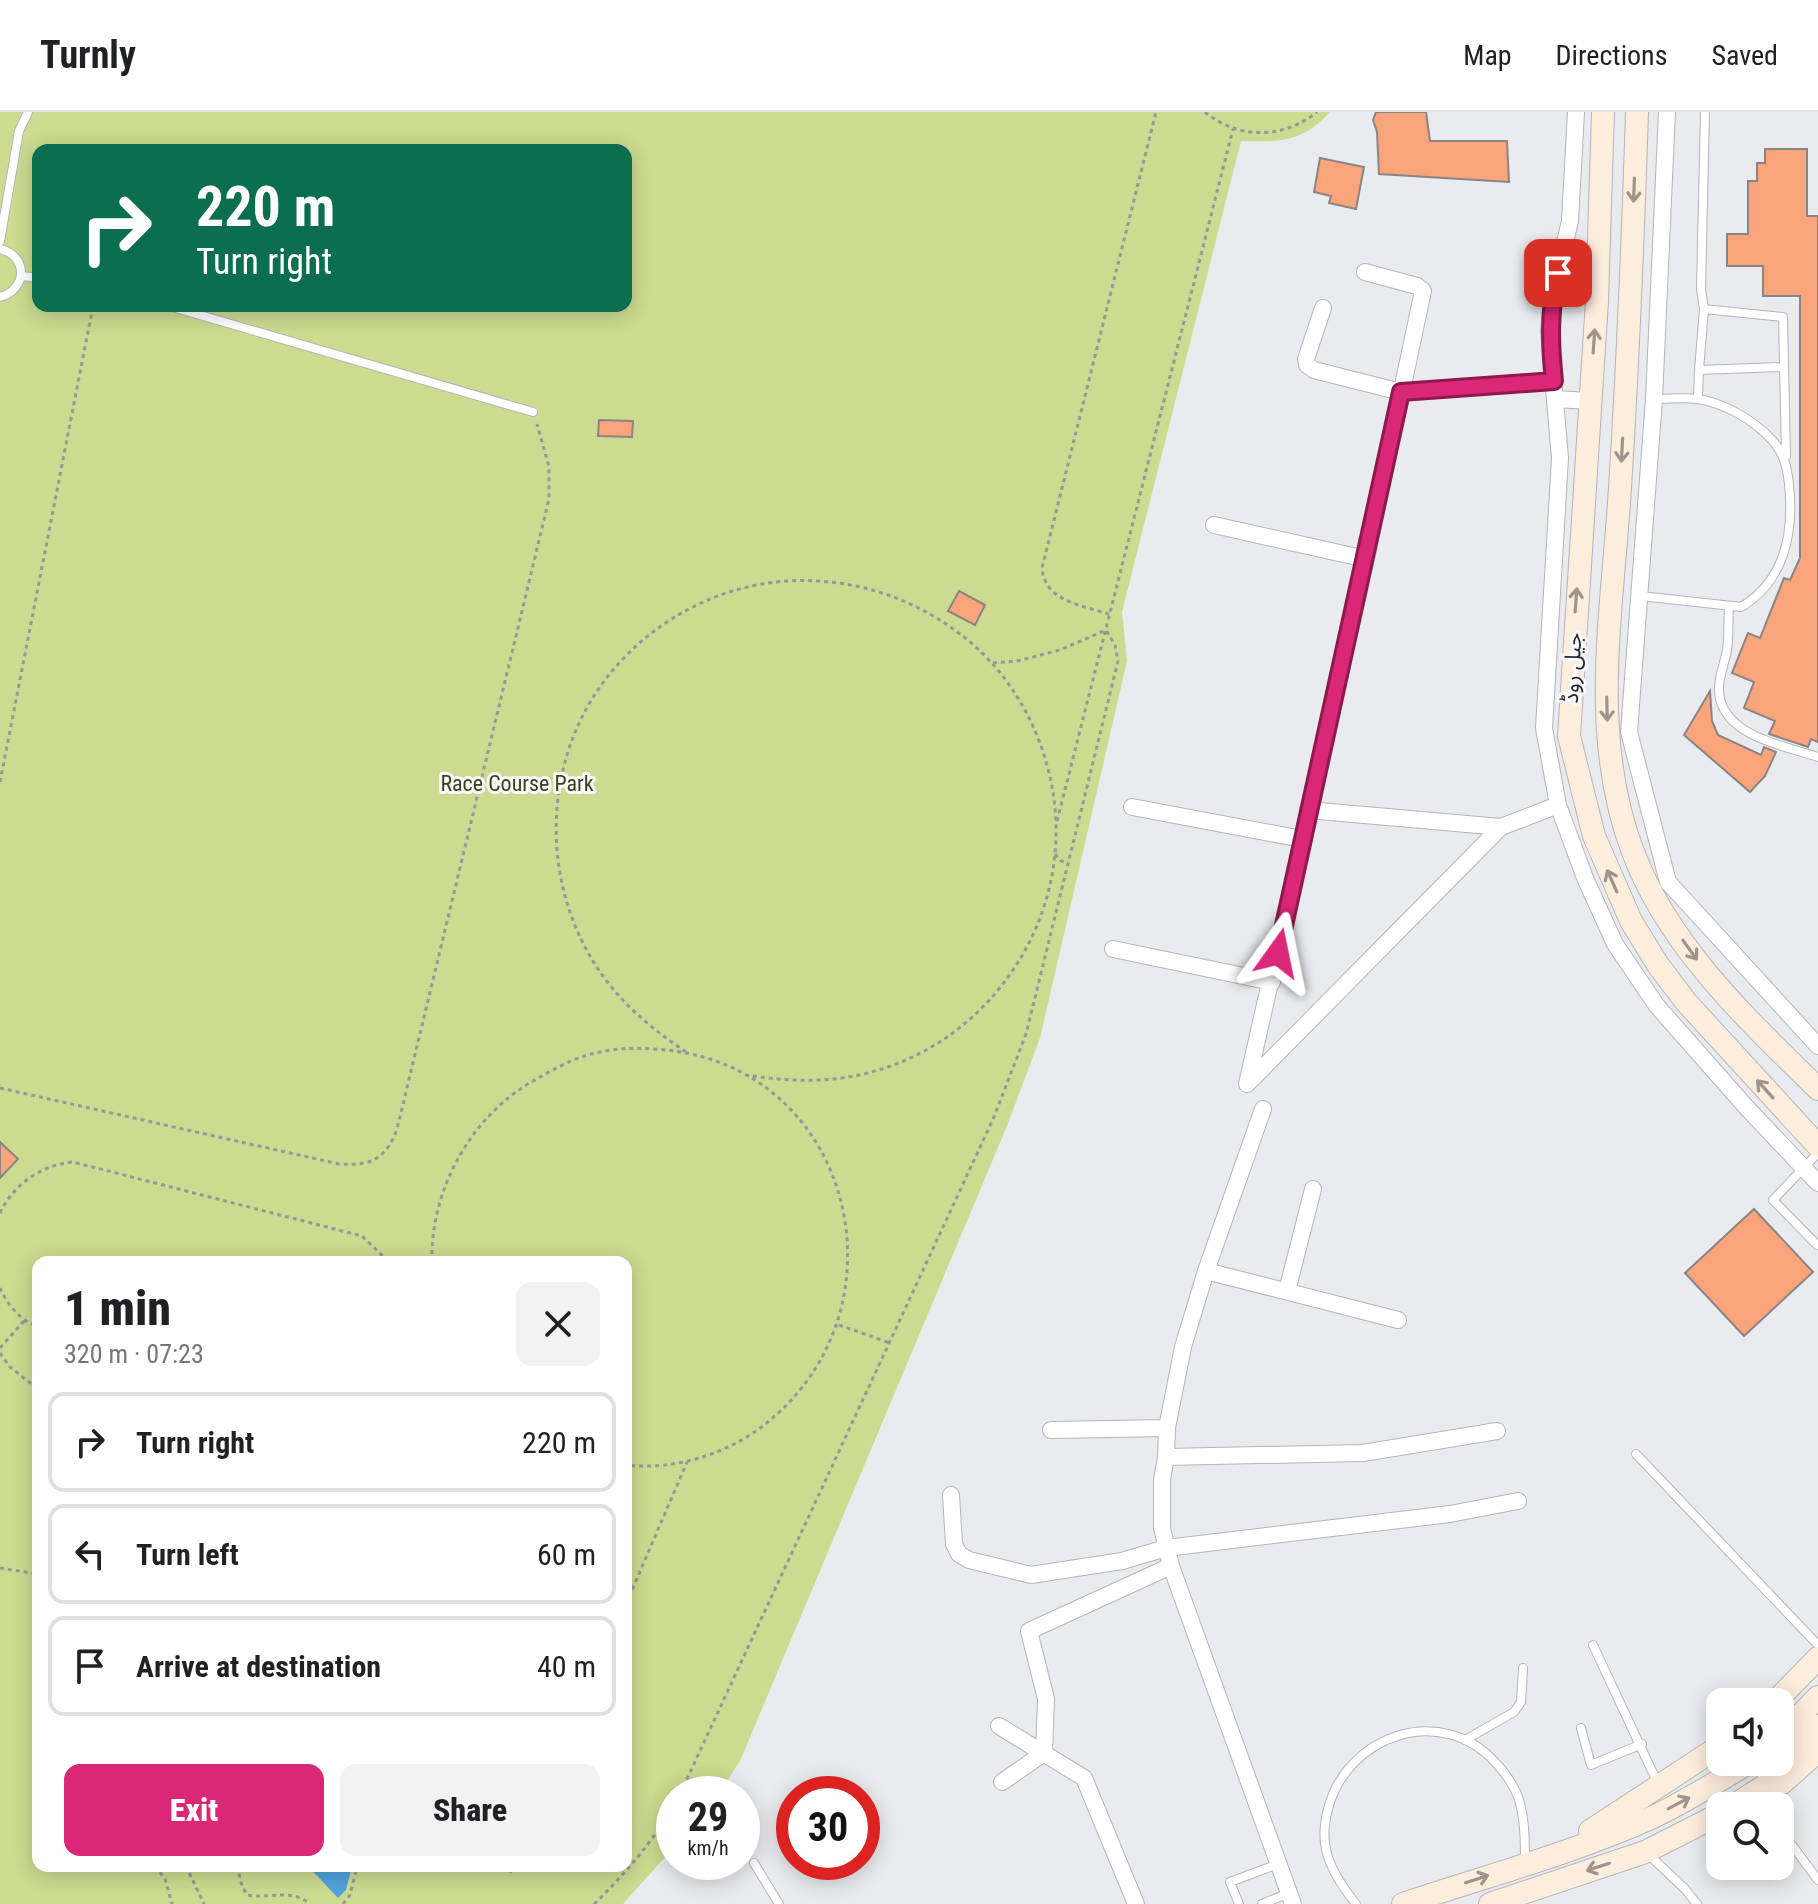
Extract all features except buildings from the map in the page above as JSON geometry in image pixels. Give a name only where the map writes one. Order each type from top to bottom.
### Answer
[{"type":"main road","name":"جیل روڈ","points":[[1603,112],[1597,301],[1569,736],[1587,813],[1610,877],[1631,921],[1686,1002],[1818,1146]]},
{"type":"main road","name":"جیل روڈ","points":[[1637,112],[1620,491],[1606,639],[1608,734],[1614,781],[1634,855],[1661,911],[1707,975],[1818,1089]]},
{"type":"main road","points":[[1789,1688],[1818,1658]]},
{"type":"main road","points":[[1794,1722],[1818,1697]]},
{"type":"main road","points":[[1762,1792],[1773,1770],[1818,1726]]},
{"type":"main road","points":[[1766,1792],[1782,1783],[1818,1751]]},
{"type":"main road","points":[[1555,1853],[1706,1755]]},
{"type":"main road","points":[[1403,1904],[1653,1817],[1727,1776]]},
{"type":"main road","points":[[1490,1904],[1645,1852],[1706,1821]]},
{"type":"street","points":[[1576,112],[1570,221],[1552,299],[1549,331],[1560,458],[1544,728],[1558,805],[1585,878],[1615,944],[1657,1006],[1818,1183]]},
{"type":"street","points":[[1667,112],[1654,399],[1629,732],[1668,882],[1818,1046]]},
{"type":"street","points":[[1365,272],[1417,286],[1423,291],[1366,559],[1247,1084],[1501,827],[1558,805]]},
{"type":"street","points":[[1323,308],[1306,359],[1307,365],[1314,370],[1401,392],[1554,381]]},
{"type":"street","points":[[1555,399],[1590,401]]},
{"type":"street","points":[[1214,525],[1366,559]]},
{"type":"street","points":[[1132,807],[1302,839]]},
{"type":"street","points":[[1308,810],[1501,827]]},
{"type":"street","points":[[1113,949],[1272,982]]},
{"type":"street","points":[[1263,1109],[1206,1271],[1183,1347],[1167,1428],[1161,1507],[1171,1566],[1291,1898]]},
{"type":"street","points":[[1287,1291],[1313,1189]]},
{"type":"street","points":[[1206,1271],[1398,1320]]},
{"type":"street","points":[[1051,1430],[1167,1428]]},
{"type":"street","points":[[1166,1457],[1363,1453],[1497,1431]]},
{"type":"street","points":[[951,1495],[954,1544],[959,1554],[969,1560],[1031,1575],[1122,1561],[1166,1548],[1450,1514],[1518,1501]]},
{"type":"street","points":[[1044,1753],[1046,1699],[1029,1631],[1171,1566]]},
{"type":"street","points":[[999,1726],[1084,1778],[1136,1904]]},
{"type":"street","points":[[1002,1782],[1044,1753]]},
{"type":"lane","points":[[0,241],[19,131],[28,112]]},
{"type":"lane","points":[[1698,399],[1704,309],[1701,289],[1705,112]]},
{"type":"lane","points":[[0,249],[16,257],[22,276],[19,286],[11,294],[0,297]]},
{"type":"lane","points":[[22,276],[32,277]]},
{"type":"lane","points":[[1641,596],[1741,607],[1764,591],[1784,556],[1790,524],[1783,317],[1704,309]]},
{"type":"lane","points":[[190,312],[533,412]]},
{"type":"lane","points":[[1699,370],[1783,367]]},
{"type":"lane","points":[[1654,399],[1698,399],[1718,405],[1755,425],[1771,438],[1786,463]]},
{"type":"lane","points":[[1729,606],[1727,649],[1720,683],[1720,699],[1729,716],[1759,737],[1818,757]]},
{"type":"lane","points":[[1817,1245],[1773,1200],[1818,1153]]},
{"type":"lane","points":[[1636,1454],[1818,1645]]},
{"type":"lane","points":[[1593,1645],[1660,1786]]},
{"type":"lane","points":[[1465,1740],[1514,1712],[1521,1702],[1523,1668]]},
{"type":"lane","points":[[1581,1728],[1591,1765],[1642,1744]]},
{"type":"lane","points":[[1356,1904],[1339,1883],[1327,1854],[1325,1822],[1332,1792],[1349,1765],[1374,1745],[1403,1733],[1435,1732],[1465,1740],[1489,1755],[1508,1775],[1520,1801],[1525,1831],[1525,1864]]},
{"type":"lane","points":[[1794,1848],[1818,1880]]},
{"type":"lane","points":[[1645,1852],[1705,1904]]},
{"type":"lane","points":[[1239,1904],[1230,1882],[1279,1864]]},
{"type":"lane","points":[[760,1873],[779,1904]]},
{"type":"lane","points":[[1685,1889],[1697,1904]]},
{"type":"lane","points":[[1262,1904],[1291,1898]]},
{"type":"path","points":[[1109,614],[1059,598],[1048,588],[1042,568],[1156,112]]},
{"type":"path","points":[[1205,112],[1233,129],[1252,133],[1290,129],[1317,112]]},
{"type":"path","points":[[1056,825],[1233,129]]},
{"type":"path","points":[[0,782],[92,312]]},
{"type":"path","points":[[0,1088],[339,1164],[359,1165],[384,1153],[397,1129],[549,499],[549,467],[533,412]]},
{"type":"path","points":[[686,1052],[639,1016],[603,977],[577,931],[561,882],[555,830],[561,778],[577,728],[603,683],[638,644],[680,613],[728,592],[753,585],[832,581],[908,602],[953,628],[992,663],[1009,684],[1035,729],[1051,779],[1056,825],[1055,854],[1044,909],[1023,956],[992,999],[953,1034],[908,1059],[859,1075],[806,1081],[746,1075]]},
{"type":"path","points":[[992,663],[1017,661],[1060,650],[1106,630]]},
{"type":"path","points":[[688,1776],[994,1117],[1026,1034],[1118,661],[1115,645],[1106,630]]},
{"type":"path","points":[[1055,854],[1061,861],[1069,863]]},
{"type":"path","points":[[432,1256],[439,1206],[457,1160],[482,1123],[514,1093],[554,1069],[599,1052],[643,1048],[686,1052],[718,1061],[746,1075],[784,1104],[815,1141],[837,1184],[848,1230],[849,1278],[839,1325],[821,1364],[796,1398],[764,1426],[727,1448],[687,1462],[632,1466]]},
{"type":"path","points":[[0,1213],[2,1204],[27,1179],[45,1169],[73,1162],[362,1236],[383,1256]]},
{"type":"path","points":[[0,1288],[12,1308],[32,1323]]},
{"type":"path","points":[[25,1319],[0,1351],[10,1367],[32,1384]]},
{"type":"path","points":[[839,1325],[890,1343]]},
{"type":"path","points":[[632,1590],[687,1462]]},
{"type":"path","points":[[0,1568],[32,1573]]},
{"type":"path","points":[[632,1864],[656,1834]]},
{"type":"path","points":[[160,1872],[165,1879],[172,1904]]},
{"type":"path","points":[[189,1872],[204,1904]]},
{"type":"path","points":[[238,1872],[247,1895],[259,1897],[280,1893],[302,1897],[310,1904]]},
{"type":"path","points":[[343,1904],[350,1895],[356,1872]]},
{"type":"path","points":[[594,1904],[625,1872]]},
{"type":"green space","name":"Race Course Park","points":[[0,112],[1330,112],[1300,135],[1278,140],[1241,141],[1122,612],[1127,661],[1040,1038],[1007,1126],[740,1761],[730,1776],[656,1776],[656,1867],[623,1904],[0,1904]]},
{"type":"water","points":[[314,1872],[350,1872],[346,1890],[338,1898]]},
{"type":"route","points":[[1278,953],[1401,392],[1554,381],[1549,331],[1558,273]]}]
